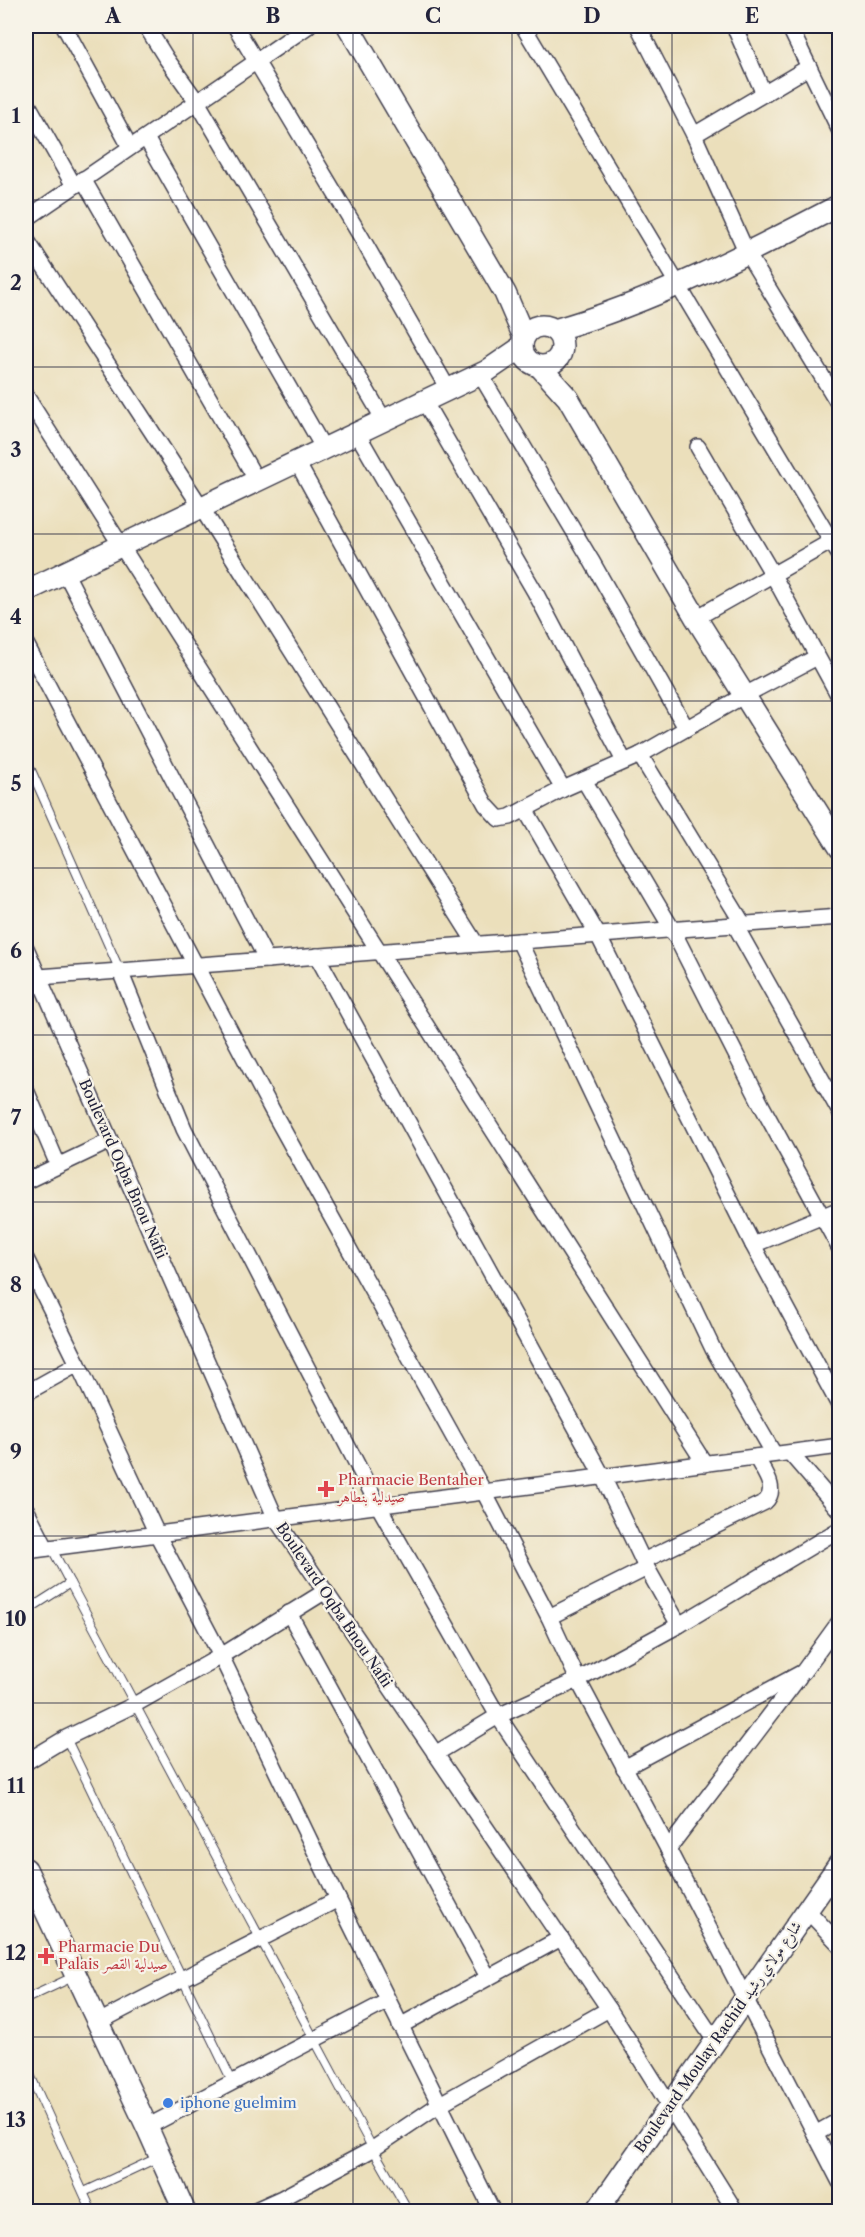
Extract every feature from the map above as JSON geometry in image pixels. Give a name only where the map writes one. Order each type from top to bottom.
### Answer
[{"type":"street","points":[[64,26],[130,147]]},
{"type":"street","points":[[146,26],[198,103],[384,420]]},
{"type":"street","points":[[235,26],[360,235],[448,389]]},
{"type":"street","points":[[26,219],[308,26]]},
{"type":"street","points":[[348,26],[505,293],[541,347],[568,398],[696,618],[840,848]]},
{"type":"street","points":[[523,26],[677,284],[835,539],[840,556]]},
{"type":"street","points":[[638,26],[694,135],[747,253],[840,406]]},
{"type":"street","points":[[734,26],[764,94]]},
{"type":"street","points":[[789,26],[840,131]]},
{"type":"street","points":[[694,135],[809,68]]},
{"type":"street","points":[[26,101],[79,183],[257,481]]},
{"type":"street","points":[[146,138],[324,449]]},
{"type":"street","points":[[26,591],[448,389],[541,347],[593,319],[747,253],[840,205]]},
{"type":"street","points":[[26,239],[201,507],[476,944]]},
{"type":"street","points":[[483,373],[686,728]]},
{"type":"street","points":[[26,396],[705,1464]]},
{"type":"street","points":[[424,401],[535,592],[624,761]]},
{"type":"street","points":[[357,433],[563,789]]},
{"type":"street","points":[[698,447],[773,575],[840,698]]},
{"type":"street","points":[[297,462],[486,805],[499,819],[510,817],[563,789],[640,755],[817,657]]},
{"type":"street","points":[[696,618],[835,539]]},
{"type":"street","points":[[65,572],[267,960]]},
{"type":"street","points":[[26,644],[328,1213],[484,1492],[549,1617],[578,1680],[746,1998],[840,2182]]},
{"type":"street","points":[[640,755],[739,924],[840,1112]]},
{"type":"street","points":[[584,780],[672,929],[762,1106],[840,1249]]},
{"type":"street","points":[[525,809],[598,935],[753,1245],[840,1407]]},
{"type":"street","points":[[39,977],[840,917]]},
{"type":"street","points":[[519,941],[712,1349],[774,1454]]},
{"type":"street","name":"Boulevard Oqba Bnou Nafii","points":[[26,948],[276,1519],[609,2009],[736,2211]]},
{"type":"street","points":[[317,956],[603,1476],[645,1564],[679,1624]]},
{"type":"street","points":[[120,971],[184,1129],[378,1505],[498,1716],[715,2041]]},
{"type":"street","points":[[26,1090],[58,1166]]},
{"type":"street","points":[[26,1181],[110,1141]]},
{"type":"street","points":[[753,1245],[840,1209]]},
{"type":"street","points":[[26,1259],[31,1283],[78,1364],[157,1534],[221,1656],[400,2026],[493,2211]]},
{"type":"street","points":[[26,1393],[78,1364]]},
{"type":"street","points":[[26,1551],[840,1446]]},
{"type":"street","points":[[790,1453],[840,1510]]},
{"type":"street","points":[[549,1617],[765,1502],[771,1496],[772,1490],[756,1457]]},
{"type":"street","points":[[26,1509],[48,1548]]},
{"type":"street","points":[[435,1754],[498,1716],[578,1680],[679,1624],[840,1528]]},
{"type":"street","points":[[26,1762],[66,1738],[221,1656],[324,1592]]},
{"type":"street","points":[[289,1613],[488,1977]]},
{"type":"street","points":[[668,1849],[840,1621]]},
{"type":"street","points":[[624,1768],[803,1672]]},
{"type":"street","name":"Boulevard Moulay Rachid شارع مولاي رشيد","points":[[596,2211],[840,1863]]},
{"type":"street","points":[[26,1869],[34,1894],[99,2022],[185,2211]]},
{"type":"street","points":[[99,2022],[182,1977],[338,1899]]},
{"type":"street","points":[[807,1910],[840,1945]]},
{"type":"street","points":[[400,2026],[561,1938]]},
{"type":"street","points":[[147,2127],[388,2001]]},
{"type":"street","points":[[251,2211],[286,2205],[440,2104],[609,2009]]},
{"type":"street","points":[[815,2134],[840,2120]]},
{"type":"lane","points":[[31,770],[120,971]]},
{"type":"lane","points":[[48,1548],[70,1583],[374,2149],[410,2211]]},
{"type":"lane","points":[[26,1611],[70,1583]]},
{"type":"lane","points":[[66,1738],[232,2081]]},
{"type":"lane","points":[[26,1999],[77,1976]]},
{"type":"lane","points":[[26,2066],[92,2211]]},
{"type":"lane","points":[[84,2192],[160,2157]]},
{"type":"place","name":"Pharmacie Bentaher صيدلية بنطاهر","points":[[326,1489]]},
{"type":"place","name":"Pharmacie Du Palais صيدلية القصر","points":[[46,1956]]},
{"type":"place","name":"iphone guelmim","points":[[168,2103]]}]
